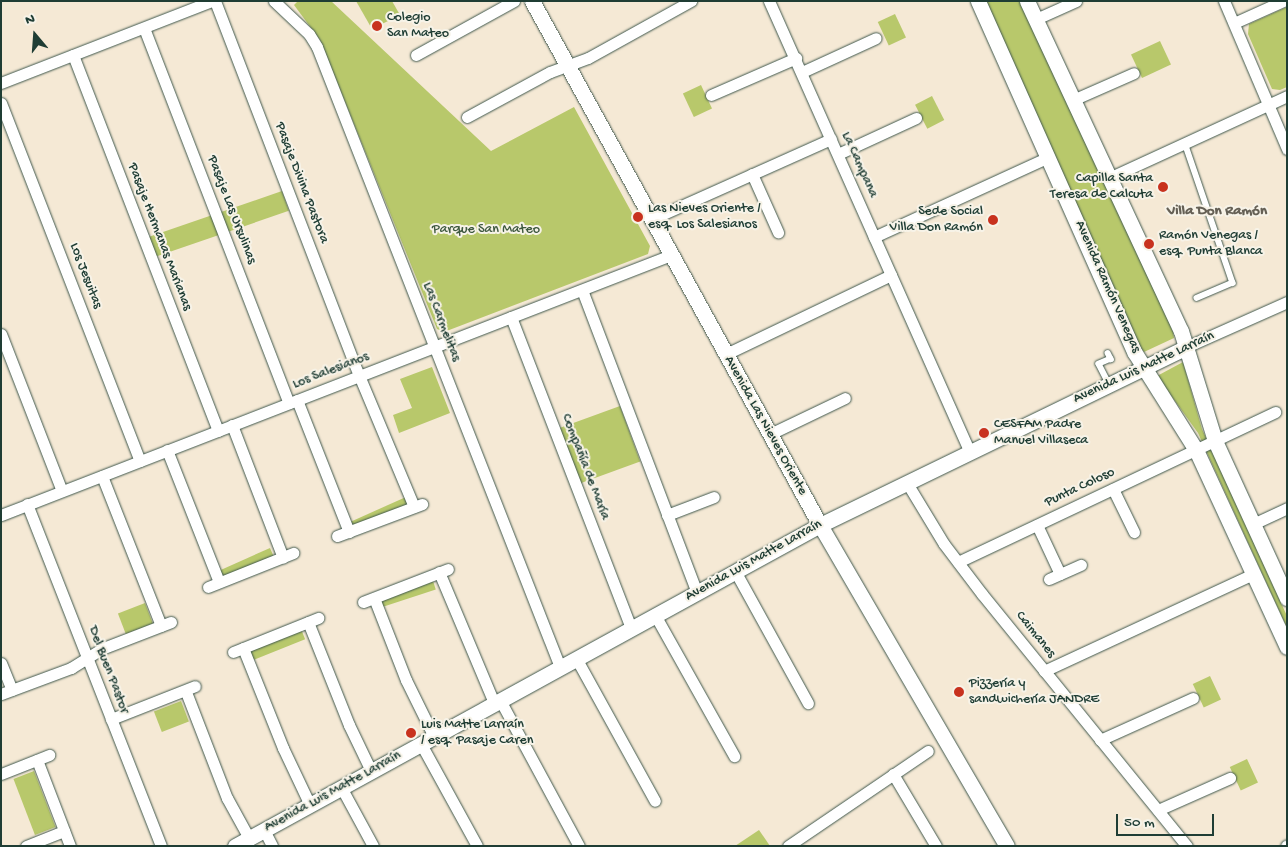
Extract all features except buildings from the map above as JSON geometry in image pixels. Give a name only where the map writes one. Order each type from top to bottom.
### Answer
[{"type":"street","points":[[1,83],[213,1]]},
{"type":"street","name":"Pasaje Divina Pastora","points":[[213,1],[361,376],[418,505],[348,532]]},
{"type":"street","name":"Las Carmelitas","points":[[274,1],[309,34],[317,47],[560,667]]},
{"type":"street","points":[[416,55],[514,1]]},
{"type":"street","points":[[467,117],[691,1]]},
{"type":"street","name":"La Campana","points":[[769,1],[969,450]]},
{"type":"street","name":"Avenida Ramón Venegas","points":[[978,1],[1135,353],[1146,367],[1196,450],[1287,647]]},
{"type":"street","points":[[1027,1],[1111,177],[1186,347],[1215,441],[1287,598]]},
{"type":"street","points":[[1036,19],[1076,1]]},
{"type":"street","points":[[1224,1],[1270,104],[1287,149]]},
{"type":"street","points":[[1234,23],[1283,1]]},
{"type":"street","name":"Avenida Las Nieves Oriente","points":[[537,3],[567,66],[820,524],[1007,846]]},
{"type":"street","name":"Pasaje Las Ursulinas","points":[[144,28],[293,401],[348,532]]},
{"type":"street","points":[[802,72],[876,38]]},
{"type":"street","name":"Pasaje Hermanas Marianas","points":[[73,55],[218,431]]},
{"type":"street","points":[[711,95],[796,58]]},
{"type":"street","points":[[1074,99],[1134,72]]},
{"type":"street","points":[[1111,177],[1287,96]]},
{"type":"street","name":"Los Jesuitas","points":[[1,103],[140,461]]},
{"type":"street","points":[[838,154],[916,118]]},
{"type":"street","points":[[652,219],[831,139]]},
{"type":"street","points":[[874,237],[1049,157]]},
{"type":"street","points":[[752,174],[778,232]]},
{"type":"street","name":"Los Salesianos","points":[[1,515],[671,255]]},
{"type":"street","points":[[726,354],[891,275]]},
{"type":"street","points":[[582,290],[697,592]]},
{"type":"street","name":"Avenida Luis Matte Larraín","points":[[235,846],[820,524],[907,483],[969,450],[1186,347],[1287,302]]},
{"type":"street","name":"Compañía de María","points":[[511,317],[631,628]]},
{"type":"street","points":[[1,334],[62,491]]},
{"type":"street","points":[[770,434],[845,398]]},
{"type":"street","name":"Punta Coloso","points":[[958,562],[1275,412]]},
{"type":"street","points":[[167,450],[213,584],[288,556],[232,425]]},
{"type":"street","points":[[1,663],[6,692],[71,668],[101,649],[166,624],[102,476]]},
{"type":"street","name":"Caimanes","points":[[907,483],[958,562],[1187,846]]},
{"type":"street","points":[[1113,489],[1134,532]]},
{"type":"street","points":[[667,514],[714,497]]},
{"type":"street","name":"Del Buen Pastor","points":[[27,504],[161,846]]},
{"type":"street","points":[[1253,524],[1287,508]]},
{"type":"street","points":[[1037,524],[1060,574]]},
{"type":"street","points":[[337,536],[348,532]]},
{"type":"street","points":[[1049,580],[1081,565]]},
{"type":"street","points":[[478,846],[427,740],[406,680],[368,600],[444,571],[497,702],[579,846]]},
{"type":"street","points":[[735,571],[808,702]]},
{"type":"street","points":[[1044,671],[1253,574]]},
{"type":"street","points":[[655,615],[734,756]]},
{"type":"street","points":[[310,804],[238,650],[313,620],[351,730],[371,771]]},
{"type":"street","points":[[576,658],[655,801]]},
{"type":"street","points":[[111,719],[190,689],[227,798],[249,838]]},
{"type":"street","points":[[1100,740],[1193,698]]},
{"type":"street","points":[[788,846],[928,751]]},
{"type":"street","points":[[1,774],[50,755]]},
{"type":"street","points":[[37,760],[70,846]]},
{"type":"street","points":[[893,774],[936,846]]},
{"type":"street","points":[[1158,810],[1230,778]]},
{"type":"street","points":[[341,787],[373,846]]},
{"type":"street","points":[[264,830],[272,846]]},
{"type":"street","points":[[26,846],[64,831]]},
{"type":"lane","points":[[1185,142],[1233,283],[1197,298]]},
{"type":"lane","points":[[1108,353],[1111,359],[1098,364],[1109,384]]},
{"type":"green space","name":"Parque San Mateo","points":[[298,1],[331,1],[491,151],[574,107],[650,246],[648,254],[444,332],[437,329],[320,40],[294,5]]},
{"type":"green space","points":[[356,1],[392,1],[400,15],[372,29]]},
{"type":"green space","points":[[983,1],[1023,1],[1173,331],[1174,338],[1144,352],[1139,345]]},
{"type":"green space","points":[[1287,7],[1287,87],[1280,90],[1272,89],[1248,34],[1249,24]]},
{"type":"green space","points":[[895,14],[906,38],[889,46],[878,22]]},
{"type":"green space","points":[[1160,41],[1171,65],[1142,78],[1131,55]]},
{"type":"green space","points":[[701,85],[712,109],[694,117],[683,93]]},
{"type":"green space","points":[[932,96],[944,120],[927,129],[915,105]]},
{"type":"green space","points":[[282,191],[289,211],[155,257],[148,237]]},
{"type":"green space","points":[[1183,362],[1202,429],[1287,616],[1287,628],[1198,433],[1157,376]]},
{"type":"green space","points":[[432,367],[450,413],[399,433],[393,415],[412,408],[400,379]]},
{"type":"green space","points":[[620,406],[640,461],[579,484],[559,428]]},
{"type":"green space","points":[[406,497],[410,506],[355,531],[351,521]]},
{"type":"green space","points":[[270,548],[274,557],[222,580],[218,571]]},
{"type":"green space","points":[[433,581],[436,590],[382,607],[379,599]]},
{"type":"green space","points":[[145,603],[153,624],[126,634],[118,613]]},
{"type":"green space","points":[[301,629],[305,639],[252,661],[248,650]]},
{"type":"green space","points":[[1210,676],[1221,700],[1204,708],[1193,684]]},
{"type":"green space","points":[[181,701],[189,722],[162,732],[154,711]]},
{"type":"green space","points":[[1247,759],[1258,783],[1241,791],[1230,767]]},
{"type":"green space","points":[[34,771],[56,827],[35,835],[13,779]]},
{"type":"green space","points":[[759,830],[770,846],[735,846]]},
{"type":"place","name":"Colegio San Mateo","points":[[377,26]]},
{"type":"place","name":"Capilla Santa Teresa de Calcuta","points":[[1163,187]]},
{"type":"place","name":"Las Nieves Oriente / esq. Los Salesianos","points":[[638,217]]},
{"type":"place","name":"Sede Social Villa Don Ramón","points":[[993,220]]},
{"type":"place","name":"Ramón Venegas / esq. Punta Blanca","points":[[1149,244]]},
{"type":"place","name":"CESFAM Padre Manuel Villaseca","points":[[984,433]]},
{"type":"place","name":"Pizzería y sandwichería JANDRE","points":[[959,692]]},
{"type":"place","name":"Luis Matte Larraín / esq. Pasaje Caren","points":[[411,733]]},
{"type":"district","name":"Villa Don Ramón","points":[[1217,212]]}]
